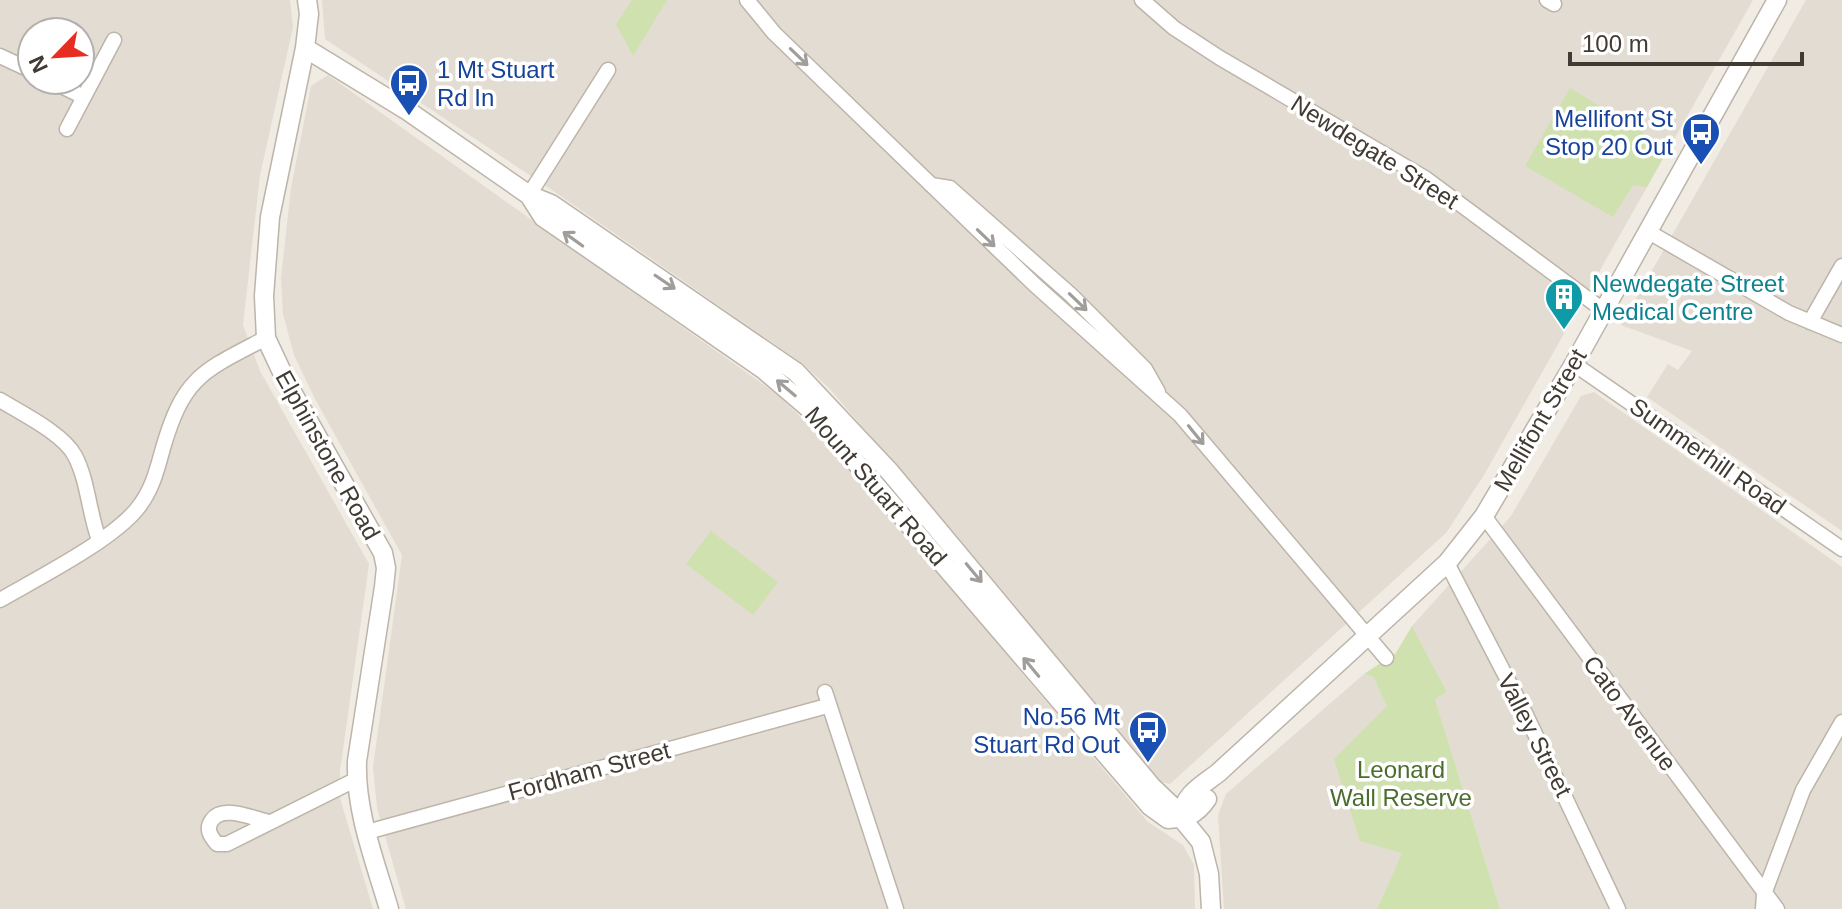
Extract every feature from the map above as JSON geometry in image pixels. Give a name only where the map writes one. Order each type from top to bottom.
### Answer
[{"type":"street","name":"Elphinstone Road","points":[[307,0],[309,14],[305,48],[270,217],[264,296],[266,338],[288,385],[383,553],[386,568],[357,779],[367,832],[389,909]]},
{"type":"street","points":[[747,0],[774,33],[1035,285],[1162,397],[1386,658]]},
{"type":"street","name":"Newdegate Street","points":[[1142,0],[1174,28],[1220,58],[1425,178],[1603,310]]},
{"type":"street","name":"Mellifont Street","points":[[1181,818],[1182,806],[1190,795],[1218,773],[1447,563],[1484,516],[1574,364],[1777,0]]},
{"type":"street","points":[[67,129],[114,40]]},
{"type":"street","name":"Mount Stuart Road","points":[[305,48],[408,111],[529,195],[543,217],[763,369],[812,411],[1137,793],[1168,819],[1181,818],[1196,835],[1206,856],[1211,909]]},
{"type":"street","points":[[529,195],[608,70]]},
{"type":"street","points":[[1647,231],[1789,313],[1842,335]]},
{"type":"street","points":[[1810,322],[1842,266]]},
{"type":"street","points":[[0,600],[128,520],[152,485],[175,408],[188,387],[228,358],[266,338]]},
{"type":"street","name":"Summerhill Road","points":[[1574,364],[1842,549]]},
{"type":"street","points":[[0,400],[64,442],[74,453],[99,540]]},
{"type":"street","name":"Cato Avenue","points":[[1484,516],[1763,901],[1777,909]]},
{"type":"street","name":"Valley Street","points":[[1447,563],[1526,715],[1618,909]]},
{"type":"street","name":"Fordham Street","points":[[367,832],[811,710],[826,699],[896,909]]},
{"type":"street","points":[[1763,901],[1803,790],[1842,722]]},
{"type":"street","name":"Mellifont Street","points":[[1206,856],[1207,799],[1218,773]]},
{"type":"street","points":[[269,822],[357,779]]},
{"type":"street","points":[[1181,818],[1191,816],[1207,799]]},
{"type":"shaded area","points":[[0,0],[290,0],[293,27],[260,175],[243,325],[260,371],[369,564],[340,771],[340,798],[373,909],[0,909]]},
{"type":"shaded area","points":[[322,0],[1753,0],[1484,475],[1446,533],[1170,784],[1161,782],[830,389],[802,363],[549,188],[325,39]]},
{"type":"shaded area","points":[[1806,0],[1842,0],[1842,531],[1647,397],[1668,364],[1678,370],[1692,351],[1621,325]]},
{"type":"shaded area","points":[[328,75],[778,395],[815,431],[1148,822],[1183,845],[1194,865],[1195,909],[406,909],[377,808],[373,767],[402,555],[315,399],[294,355],[283,314],[281,278],[291,188],[311,86]]},
{"type":"shaded area","points":[[1594,392],[1842,567],[1842,909],[1500,909],[1435,699],[1447,692],[1412,626],[1511,516],[1581,396]]},
{"type":"shaded area","points":[[1364,674],[1373,677],[1387,706],[1402,853],[1377,909],[1224,909],[1218,815],[1226,794]]},
{"type":"green space","points":[[632,0],[667,0],[633,56],[616,24]]},
{"type":"green space","points":[[1570,88],[1668,148],[1647,187],[1633,185],[1613,217],[1525,166]]},
{"type":"green space","points":[[711,531],[778,582],[753,615],[686,564]]},
{"type":"green space","name":"Leonard Wall Reserve","points":[[1412,626],[1447,692],[1435,699],[1500,909],[1377,909],[1402,853],[1360,841],[1334,759],[1387,706],[1373,677],[1364,674],[1396,653]]},
{"type":"place","name":"1 Mt Stuart Rd In","points":[[409,117]]},
{"type":"place","name":"Mellifont St Stop 20 Out","points":[[1701,166]]},
{"type":"place","name":"Newdegate Street Medical Centre","points":[[1564,331]]},
{"type":"place","name":"No.56 Mt Stuart Rd Out","points":[[1148,764]]}]
